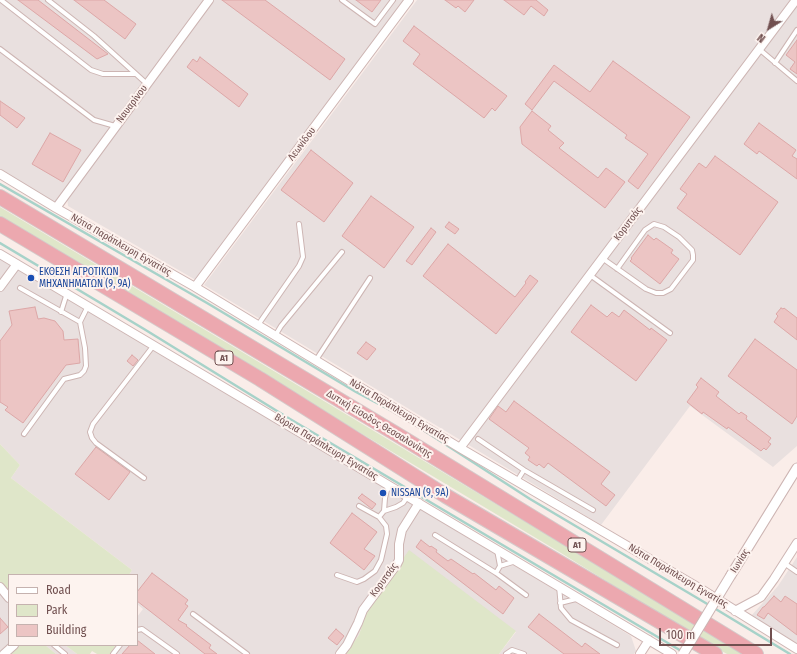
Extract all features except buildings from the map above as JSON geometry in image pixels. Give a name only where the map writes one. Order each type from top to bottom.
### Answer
[{"type":"highway","name":"Δυτική Είσοδος Θεσσαλονίκης","points":[[0,197],[405,439],[756,654]]},
{"type":"highway","name":"Α1","points":[[0,224],[260,379],[446,496],[715,654]]},
{"type":"street","name":"Ναυαρίνου","points":[[56,208],[209,0]]},
{"type":"street","name":"Λεωνίδου","points":[[195,287],[409,0]]},
{"type":"street","name":"Κορυτσάς","points":[[460,448],[796,0]]},
{"type":"street","name":"Νότια Παράπλευρη Εγνατίας","points":[[0,174],[56,208],[195,287],[517,482],[701,588],[797,650]]},
{"type":"street","name":"Βόρεια Παράπλευρη Εγνατίας","points":[[0,254],[154,344],[672,654]]},
{"type":"street","points":[[0,287],[17,264]]},
{"type":"street","name":"Ιωνίας","points":[[684,654],[797,468]]},
{"type":"street","name":"Κορυτσάς","points":[[340,654],[347,645],[363,610],[397,564],[399,560],[399,544],[402,530],[419,503]]},
{"type":"street","points":[[735,610],[760,597],[797,543]]},
{"type":"street","points":[[0,587],[8,597]]},
{"type":"street","points":[[640,654],[649,640]]},
{"type":"street","points":[[4,654],[13,646]]},
{"type":"lane","points":[[1,0],[91,70],[103,74],[136,74]]},
{"type":"lane","points":[[48,0],[94,36],[147,84]]},
{"type":"lane","points":[[342,0],[375,24],[393,0]]},
{"type":"lane","points":[[775,63],[797,30]]},
{"type":"lane","points":[[0,49],[94,120],[115,126]]},
{"type":"lane","points":[[759,49],[797,81]]},
{"type":"lane","points":[[258,325],[299,266],[303,257],[299,224]]},
{"type":"lane","points":[[602,258],[617,269],[646,289],[656,293],[663,293],[671,289],[693,260],[693,254],[692,250],[679,238],[664,227],[654,224],[645,230],[617,269]]},
{"type":"lane","points":[[275,336],[281,326],[342,252]]},
{"type":"lane","points":[[590,275],[670,333]]},
{"type":"lane","points":[[316,360],[370,278]]},
{"type":"lane","points":[[20,288],[80,322]]},
{"type":"lane","points":[[61,312],[67,293]]},
{"type":"lane","points":[[24,434],[64,379],[80,375],[84,371],[86,366],[85,348],[80,322],[88,306]]},
{"type":"lane","points":[[144,478],[96,442],[92,438],[90,432],[93,424],[154,344]]},
{"type":"lane","points":[[478,439],[524,470],[593,510]]},
{"type":"lane","points":[[517,482],[524,470]]},
{"type":"lane","points":[[384,511],[385,498],[389,484]]},
{"type":"lane","points":[[379,517],[384,511],[403,503],[408,496]]},
{"type":"lane","points":[[337,575],[356,582],[364,579],[375,571],[381,560],[387,534],[386,526],[379,517],[359,506]]},
{"type":"lane","points":[[435,535],[496,573],[526,595]]},
{"type":"lane","points":[[496,573],[500,566],[497,550]]},
{"type":"lane","points":[[500,566],[517,561]]},
{"type":"lane","points":[[784,563],[797,572]]},
{"type":"lane","points":[[559,586],[561,608],[571,620],[617,645]]},
{"type":"lane","points":[[560,603],[579,598]]},
{"type":"lane","points":[[193,614],[247,654]]},
{"type":"lane","points":[[138,630],[142,629],[178,654]]},
{"type":"lane","points":[[55,646],[65,654]]},
{"type":"lane","points":[[506,654],[512,650],[519,651],[524,654]]},
{"type":"shaded area","points":[[0,0],[211,0],[56,208],[0,174]]},
{"type":"shaded area","points":[[214,0],[405,0],[197,279],[194,279],[68,206],[67,197]]},
{"type":"shaded area","points":[[417,0],[797,0],[797,446],[773,467],[690,406],[601,525],[204,285]]},
{"type":"shaded area","points":[[0,256],[631,636],[636,651],[634,654],[499,654],[516,632],[367,610],[359,635],[345,654],[110,654],[115,646],[138,646],[138,616],[143,609],[138,605],[138,574],[130,574],[132,570],[11,478],[20,465],[0,444]]},
{"type":"shaded area","points":[[797,557],[797,643],[751,616],[778,586]]},
{"type":"shaded area","points":[[0,583],[8,593],[8,646],[17,646],[8,654],[0,654]]},
{"type":"shaded area","points":[[46,646],[66,646],[77,654],[56,654]]},
{"type":"green space","points":[[0,207],[746,654],[727,654],[692,634],[561,553],[0,217]]},
{"type":"green space","points":[[0,444],[20,465],[11,478],[132,570],[130,574],[8,574],[8,593],[0,583]]},
{"type":"green space","points":[[409,550],[516,631],[499,654],[345,654],[359,635],[367,610]]},
{"type":"green space","points":[[17,646],[46,646],[56,654],[8,654]]},
{"type":"green space","points":[[66,646],[115,646],[110,654],[97,654],[92,651],[90,654],[77,654]]},
{"type":"waterway","points":[[0,184],[207,303],[356,392],[390,410]]},
{"type":"waterway","points":[[0,243],[290,419],[683,652]]},
{"type":"waterway","points":[[420,428],[530,499],[709,605]]},
{"type":"waterway","points":[[714,608],[790,654]]},
{"type":"place","name":"ΕΚΘΕΣΗ ΑΓΡΟΤΙΚΩΝ ΜΗΧΑΝΗΜΑΤΩΝ (9, 9Α)","points":[[31,278]]},
{"type":"place","name":"NISSAN (9, 9Α)","points":[[383,493]]}]
